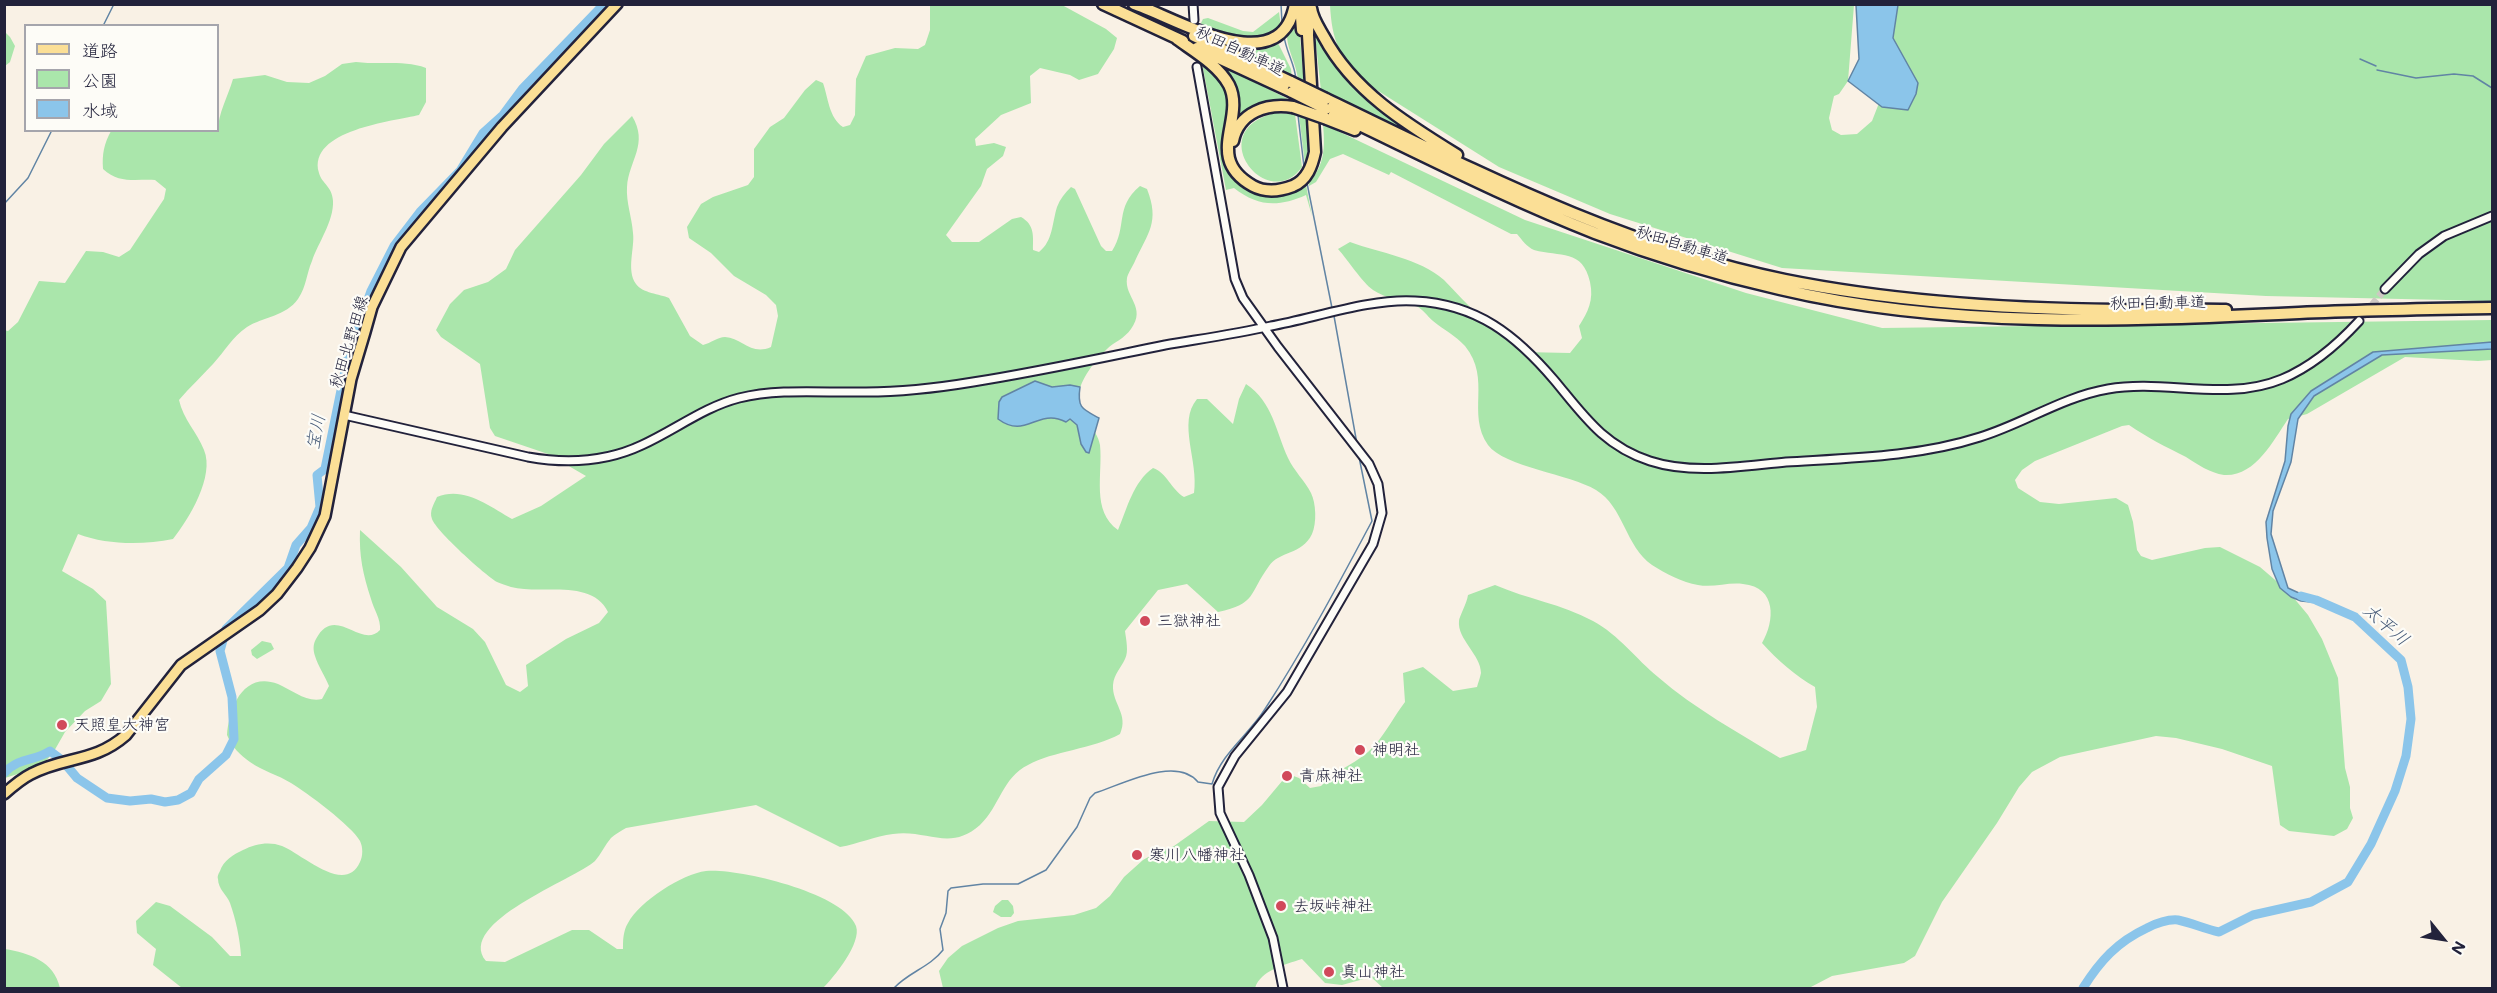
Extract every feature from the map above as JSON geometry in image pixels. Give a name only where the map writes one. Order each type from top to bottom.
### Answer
[{"type":"highway","name":"秋田自動車道","points":[[1103,4],[1177,39],[1291,87]]},
{"type":"highway","name":"秋田自動車道","points":[[1129,4],[1291,87],[1326,109],[1538,208],[1645,250],[1781,290],[1899,309],[2015,318],[2213,318],[2301,313],[2493,308]]},
{"type":"highway","points":[[1134,4],[1210,36],[1247,44],[1272,39],[1280,33],[1288,26],[1297,4]]},
{"type":"highway","points":[[1297,4],[1311,142],[1309,157],[1303,172],[1285,184],[1273,186],[1260,183],[1248,176],[1237,163],[1233,150],[1233,139],[1238,127],[1253,113],[1268,107],[1293,107],[1326,109]]},
{"type":"highway","points":[[1177,39],[1209,63],[1230,86],[1232,99],[1228,155],[1235,170],[1245,181],[1258,189],[1284,190],[1298,184],[1305,177],[1315,152],[1308,35],[1309,4]]},
{"type":"highway","points":[[1309,4],[1311,13],[1332,52],[1351,77],[1370,95],[1419,131],[1505,184]]},
{"type":"highway","name":"秋田自動車道","points":[[1326,109],[1599,224],[1657,245],[1784,280],[1901,297],[2006,306],[2301,313]]},
{"type":"main road","name":"秋田北野田線","points":[[4,794],[32,773],[95,755],[117,742],[126,735],[181,665],[260,610],[277,594],[297,568],[325,516],[351,380],[372,307],[401,247],[502,127],[617,4]]},
{"type":"street","points":[[1193,4],[1194,20]]},
{"type":"street","points":[[1197,66],[1235,279],[1243,298],[1369,464],[1378,484],[1382,513],[1373,544],[1287,692],[1235,756],[1218,787],[1220,813],[1249,874],[1273,938],[1284,988]]},
{"type":"street","points":[[2385,289],[2419,254],[2444,236],[2493,216]]},
{"type":"street","points":[[344,415],[528,457],[554,462],[579,461],[610,457],[641,446],[686,420],[717,406],[768,392],[914,390],[975,382],[1413,300],[1464,309],[1493,323],[1529,352],[1604,438],[1620,448],[1655,463],[1696,468],[1918,452],[1982,437],[2067,401],[2101,390],[2125,386],[2248,388],[2279,381],[2308,366],[2332,349],[2360,321]]},
{"type":"green space","points":[[930,5],[1062,5],[1106,29],[1117,38],[1114,49],[1098,74],[1079,80],[1070,75],[1040,68],[1030,76],[1031,103],[1001,115],[975,139],[976,146],[994,143],[1006,147],[1003,156],[987,169],[981,186],[946,235],[952,242],[979,242],[1012,219],[1021,217],[1031,227],[1033,250],[1039,252],[1050,237],[1058,204],[1071,187],[1075,189],[1101,246],[1106,251],[1112,251],[1117,242],[1127,202],[1140,186],[1147,189],[1151,200],[1151,227],[1127,278],[1127,285],[1136,308],[1135,321],[1131,329],[1093,364],[1082,383],[1078,396],[1081,410],[1100,445],[1101,502],[1110,522],[1118,530],[1136,488],[1153,468],[1158,470],[1184,497],[1194,493],[1194,468],[1189,431],[1191,409],[1197,399],[1207,399],[1233,424],[1239,399],[1246,384],[1255,391],[1268,408],[1288,458],[1313,497],[1315,524],[1308,541],[1273,561],[1251,596],[1231,609],[1218,612],[1187,584],[1158,590],[1125,631],[1126,656],[1113,685],[1113,692],[1123,721],[1120,734],[1098,743],[1049,756],[1028,765],[1012,777],[987,818],[969,833],[948,838],[905,833],[893,834],[840,847],[756,805],[626,828],[611,838],[595,861],[502,917],[487,932],[481,947],[486,961],[505,962],[572,930],[589,930],[617,949],[623,949],[624,933],[628,923],[642,906],[662,890],[696,873],[721,871],[764,878],[789,885],[832,903],[847,914],[856,926],[855,941],[846,959],[823,988],[182,988],[153,965],[156,949],[137,933],[136,921],[156,902],[170,906],[212,937],[230,956],[241,956],[232,909],[229,900],[219,886],[218,878],[221,867],[229,858],[252,846],[272,844],[290,850],[322,869],[344,875],[353,871],[361,860],[361,843],[348,827],[298,787],[246,759],[234,747],[227,735],[231,714],[240,694],[247,687],[256,683],[266,681],[278,684],[305,698],[322,699],[329,686],[316,660],[314,643],[323,629],[331,625],[340,626],[365,635],[373,635],[380,630],[362,565],[360,530],[401,567],[437,607],[473,629],[485,642],[506,685],[520,692],[528,686],[526,665],[566,639],[599,623],[608,612],[600,601],[578,591],[523,589],[497,582],[472,562],[435,525],[431,510],[437,497],[447,494],[467,496],[485,503],[512,519],[541,506],[586,476],[548,454],[495,436],[490,428],[480,364],[441,337],[436,330],[450,304],[464,290],[488,282],[506,269],[515,250],[581,175],[604,144],[632,116],[639,135],[637,152],[628,177],[627,193],[633,233],[631,266],[636,284],[647,291],[669,298],[690,336],[703,345],[725,337],[752,348],[771,347],[778,316],[776,305],[766,295],[734,276],[711,253],[689,238],[687,227],[701,204],[713,197],[748,185],[754,177],[754,149],[770,127],[784,118],[805,90],[816,80],[823,83],[830,107],[838,123],[843,127],[850,125],[855,115],[856,79],[866,56],[895,48],[918,49],[925,45],[930,30]]},
{"type":"green space","points":[[1330,5],[1854,5],[1848,81],[1839,94],[1834,96],[1829,118],[1832,130],[1841,135],[1857,134],[1872,121],[1879,103],[1872,5],[2492,5],[2492,301],[2266,296],[1782,268],[1610,214],[1499,167],[1364,82],[1348,64],[1338,47]]},
{"type":"green space","points":[[1279,12],[1281,27],[1272,33],[1252,39],[1223,34],[1203,27],[1201,23],[1203,19],[1208,18],[1243,31],[1253,32]]},
{"type":"green space","points":[[1298,13],[1304,84],[1298,81],[1287,37],[1277,41],[1291,69],[1292,78],[1205,36],[1245,46],[1293,24]]},
{"type":"green space","points":[[1314,26],[1331,59],[1352,87],[1362,97],[1421,140],[1321,91]]},
{"type":"green space","points":[[5,32],[15,46],[10,62],[5,66]]},
{"type":"green space","points":[[356,62],[409,64],[426,68],[426,102],[419,115],[373,125],[339,137],[326,147],[319,158],[319,173],[331,192],[333,209],[301,294],[287,309],[242,331],[179,400],[204,450],[206,472],[199,497],[173,539],[125,543],[89,538],[78,534],[62,571],[93,589],[106,601],[111,684],[101,701],[85,711],[65,732],[53,753],[40,767],[5,778],[4,330],[8,331],[18,322],[39,281],[65,283],[86,251],[103,252],[119,257],[130,250],[164,199],[166,189],[155,180],[121,179],[103,169],[104,149],[111,132],[219,132],[221,111],[233,79],[265,75],[287,82],[309,83],[325,76],[342,64]]},
{"type":"green space","points":[[1202,63],[1221,85],[1229,106],[1227,159],[1251,186],[1265,194],[1284,195],[1306,185],[1312,216],[1306,195],[1287,202],[1269,203],[1252,199],[1234,188],[1226,190]]},
{"type":"green space","points":[[1221,65],[1294,104],[1273,103],[1237,128],[1235,107],[1219,67]]},
{"type":"green space","points":[[1275,113],[1295,114],[1302,167],[1288,179],[1273,181],[1259,176],[1248,165],[1242,151],[1243,136],[1254,122]]},
{"type":"green space","points":[[1299,115],[1308,118],[1310,141],[1305,164]]},
{"type":"green space","points":[[1323,124],[1525,220],[1746,293],[1882,328],[2492,320],[2492,360],[2405,357],[2307,414],[2288,419],[2262,456],[2245,470],[2235,474],[2224,475],[2209,470],[2129,425],[2035,461],[2022,470],[2015,480],[2018,488],[2040,502],[2059,504],[2116,498],[2128,505],[2137,550],[2141,556],[2152,560],[2205,548],[2220,547],[2260,567],[2288,591],[2308,615],[2322,639],[2338,678],[2345,768],[2350,787],[2350,808],[2353,818],[2347,829],[2334,836],[2289,831],[2280,825],[2272,766],[2222,749],[2176,738],[2156,736],[2060,757],[2032,772],[2019,787],[1942,902],[1915,956],[1904,963],[1832,976],[1809,988],[1383,988],[1371,977],[1342,985],[1325,983],[1302,959],[1268,972],[1255,988],[943,988],[939,971],[948,958],[962,946],[1018,921],[1074,915],[1096,908],[1143,860],[1174,846],[1209,821],[1244,822],[1288,774],[1299,778],[1310,788],[1321,786],[1362,757],[1382,736],[1405,702],[1403,673],[1423,667],[1453,691],[1477,687],[1481,673],[1480,666],[1459,628],[1459,621],[1468,595],[1495,585],[1569,610],[1593,621],[1611,633],[1650,670],[1687,700],[1780,758],[1806,750],[1817,707],[1815,687],[1787,667],[1762,643],[1771,615],[1767,598],[1762,591],[1754,586],[1743,584],[1698,585],[1668,574],[1643,557],[1613,506],[1596,490],[1585,484],[1522,465],[1496,453],[1488,445],[1482,433],[1479,421],[1477,371],[1473,358],[1465,346],[1418,307],[1373,290],[1338,249],[1350,242],[1423,266],[1444,280],[1475,312],[1522,352],[1570,353],[1582,338],[1579,326],[1587,311],[1591,294],[1587,271],[1582,264],[1569,256],[1534,250],[1517,234],[1511,234],[1391,172],[1389,175],[1343,154],[1330,159],[1316,182],[1309,186],[1323,155]]},
{"type":"green space","points":[[262,641],[271,643],[274,649],[257,659],[252,655],[251,650]]},
{"type":"green space","points":[[1002,900],[1008,900],[1013,906],[1014,913],[1011,917],[1001,917],[993,912],[995,906]]},
{"type":"green space","points":[[5,949],[39,960],[52,971],[60,988],[5,988]]},
{"type":"water","points":[[1856,5],[1898,5],[1893,38],[1918,83],[1916,94],[1908,110],[1882,107],[1848,81],[1859,59]]},
{"type":"water","points":[[2492,342],[2492,349],[2382,355],[2314,396],[2298,419],[2291,462],[2273,511],[2271,534],[2288,588],[2321,603],[2301,601],[2291,597],[2280,588],[2272,569],[2266,522],[2285,461],[2291,414],[2311,391],[2373,352]]},
{"type":"water","points":[[1035,381],[1052,387],[1070,385],[1080,387],[1080,404],[1099,418],[1089,453],[1081,444],[1077,425],[1070,419],[1066,422],[1051,418],[1013,426],[998,419],[999,402],[1002,397]]},
{"type":"waterway","points":[[104,24],[114,4]]},
{"type":"waterway","name":"宝川","points":[[4,773],[22,761],[50,751],[62,760],[77,778],[107,798],[130,801],[151,799],[165,802],[178,800],[191,793],[199,779],[226,755],[234,739],[232,697],[220,651],[226,629],[288,568],[296,545],[311,528],[320,507],[317,475],[325,469],[348,356],[371,291],[394,246],[420,212],[460,171],[483,133],[503,115],[523,88],[604,4]]},
{"type":"waterway","points":[[1281,4],[1282,23]]},
{"type":"waterway","points":[[1284,36],[1296,80]]},
{"type":"waterway","points":[[2360,59],[2376,66]]},
{"type":"waterway","points":[[2377,70],[2416,78],[2454,74],[2473,76],[2492,88]]},
{"type":"waterway","points":[[1298,115],[1304,167]]},
{"type":"waterway","points":[[4,204],[28,178],[51,132]]},
{"type":"waterway","points":[[1307,183],[1332,308]]},
{"type":"waterway","points":[[1334,316],[1357,444]]},
{"type":"waterway","points":[[894,988],[932,961],[943,950],[940,929],[946,913],[948,891],[951,888],[983,884],[1018,884],[1046,870],[1077,827],[1090,798],[1095,793],[1148,774],[1163,772],[1176,771],[1188,774],[1198,782],[1212,784],[1222,763],[1258,718],[1279,686],[1320,617],[1372,521],[1359,457]]},
{"type":"waterway","name":"太平川","points":[[2083,988],[2110,953],[2136,933],[2170,920],[2178,920],[2219,932],[2253,915],[2311,902],[2348,882],[2371,844],[2395,791],[2406,756],[2411,719],[2408,687],[2401,660],[2355,617],[2301,596]]},
{"type":"tunnel","points":[[2359,321],[2385,289]]},
{"type":"place","name":"三獄神社","points":[[1145,621]]},
{"type":"place","name":"天照皇大神宮","points":[[62,725]]},
{"type":"place","name":"神明社","points":[[1360,750]]},
{"type":"place","name":"青麻神社","points":[[1287,776]]},
{"type":"place","name":"寒川八幡神社","points":[[1137,855]]},
{"type":"place","name":"去坂峠神社","points":[[1281,906]]},
{"type":"place","name":"真山神社","points":[[1329,972]]}]
